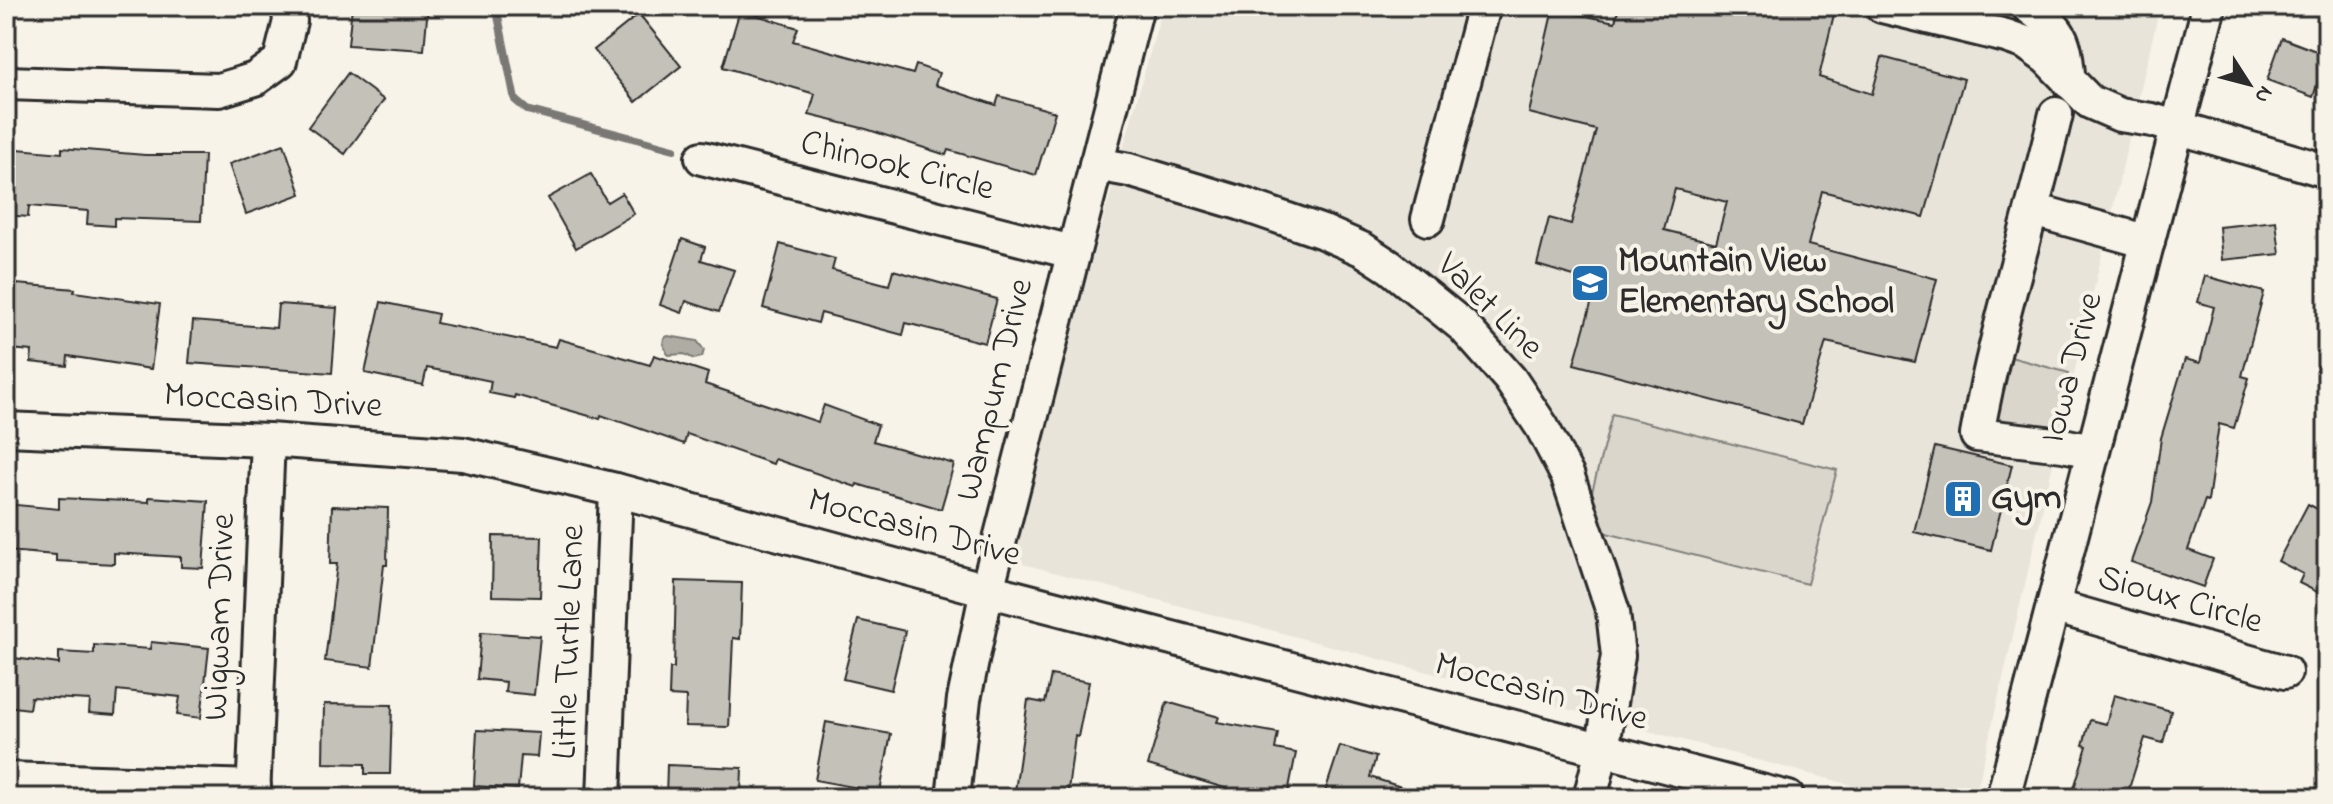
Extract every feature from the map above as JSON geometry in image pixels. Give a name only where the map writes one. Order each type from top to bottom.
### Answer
[{"type":"street","points":[[6,83],[219,90],[255,79],[280,61],[290,21],[288,6]]},
{"type":"street","name":"Wampum Drive","points":[[953,798],[964,699],[987,590],[1137,6]]},
{"type":"street","points":[[1428,219],[1484,6]]},
{"type":"street","points":[[1882,6],[2026,43],[2047,58],[2090,102],[2120,115],[2152,120],[2327,171]]},
{"type":"street","points":[[2028,6],[2047,20],[2065,41],[2069,82]]},
{"type":"street","name":"Iowa Drive","points":[[2003,798],[2209,6]]},
{"type":"street","points":[[2056,114],[2034,210],[1986,385],[1977,435],[2092,451]]},
{"type":"street","name":"Chinook Circle","points":[[702,158],[1072,252]]},
{"type":"street","name":"Valet Line","points":[[1096,164],[1129,170],[1239,203],[1323,232],[1364,250],[1463,326],[1510,379],[1542,427],[1568,477],[1613,612],[1618,656],[1602,750],[1590,798]]},
{"type":"street","points":[[2034,210],[2148,242]]},
{"type":"street","name":"Moccasin Drive","points":[[6,429],[268,440],[463,454],[616,490],[987,590],[1788,798]]},
{"type":"street","name":"Wigwam Drive","points":[[253,793],[268,440]]},
{"type":"street","name":"Little Turtle Lane","points":[[604,798],[616,490]]},
{"type":"street","name":"Sioux Circle","points":[[2053,606],[2285,672]]},
{"type":"street","points":[[6,779],[253,793]]},
{"type":"shaded area","name":"Mountain View Elementary School","points":[[1163,6],[2160,6],[1975,798],[1900,798],[1008,560]]},
{"type":"shaded area","points":[[668,336],[697,341],[704,350],[702,357],[694,359],[684,354],[668,355],[663,344]]},
{"type":"shaded area","points":[[1996,353],[2069,373],[2051,446],[1998,428],[1984,413]]},
{"type":"shaded area","points":[[1612,414],[1837,470],[1807,584],[1583,527]]},
{"type":"building","points":[[352,6],[428,6],[424,50],[348,45]]},
{"type":"building","points":[[1619,6],[1820,6],[1835,10],[1819,77],[1872,94],[1882,57],[1964,79],[1924,217],[1822,191],[1808,245],[1937,279],[1915,362],[1826,342],[1802,424],[1574,364],[1597,283],[1537,265],[1549,218],[1571,224],[1596,130],[1529,113],[1553,9],[1615,22]],"holes":[[[1675,189],[1727,202],[1716,243],[1664,230]]]},
{"type":"building","points":[[740,10],[798,28],[793,41],[913,74],[916,65],[939,73],[935,85],[996,105],[999,96],[1055,112],[1036,175],[948,150],[946,155],[866,129],[809,115],[815,94],[723,67]]},
{"type":"building","points":[[639,14],[681,66],[636,102],[594,50]]},
{"type":"building","points":[[2282,38],[2327,55],[2313,97],[2267,80]]},
{"type":"building","points":[[348,73],[384,100],[345,154],[308,127]]},
{"type":"building","points":[[284,144],[301,194],[246,214],[229,164]]},
{"type":"building","points":[[6,148],[62,153],[62,148],[145,155],[204,155],[201,221],[114,218],[114,226],[87,224],[88,211],[29,206],[28,217],[6,215]]},
{"type":"building","points":[[591,174],[607,202],[622,193],[634,214],[576,248],[548,198]]},
{"type":"building","points":[[2276,221],[2280,254],[2222,260],[2219,227]]},
{"type":"building","points":[[682,239],[705,247],[701,260],[734,270],[719,312],[686,301],[682,313],[660,305]]},
{"type":"building","points":[[780,244],[835,259],[832,270],[889,285],[893,270],[997,299],[985,343],[906,323],[903,335],[821,313],[818,323],[763,308]]},
{"type":"building","points":[[2205,276],[2264,292],[2242,376],[2249,378],[2234,428],[2219,424],[2208,501],[2205,500],[2188,550],[2213,559],[2203,587],[2131,562],[2152,502],[2161,438],[2185,359],[2200,363],[2214,307],[2198,302]]},
{"type":"building","points":[[16,284],[75,289],[74,292],[160,304],[151,369],[68,356],[67,366],[31,362],[32,351],[10,349]]},
{"type":"building","points":[[381,302],[438,314],[436,323],[556,347],[559,339],[650,365],[654,355],[708,373],[705,384],[818,422],[824,405],[878,425],[873,441],[954,464],[941,509],[857,484],[856,487],[775,459],[773,464],[687,434],[684,444],[601,415],[600,419],[515,395],[514,398],[489,393],[491,381],[427,368],[423,385],[365,373]]},
{"type":"building","points":[[278,304],[337,308],[332,373],[189,363],[193,321],[276,328]]},
{"type":"building","name":"Gym","points":[[1935,447],[2012,465],[1991,550],[1914,532]]},
{"type":"building","points":[[149,497],[208,501],[203,568],[181,567],[181,557],[114,553],[114,564],[56,561],[56,555],[6,551],[6,504],[59,509],[59,498],[149,502]]},
{"type":"building","points":[[2308,504],[2327,514],[2327,597],[2299,583],[2303,574],[2278,561]]},
{"type":"building","points":[[332,506],[388,508],[387,565],[384,565],[372,667],[325,661],[337,564],[330,564]]},
{"type":"building","points":[[493,536],[542,537],[540,597],[492,596]]},
{"type":"building","points":[[676,581],[742,583],[740,639],[733,638],[729,727],[685,726],[686,697],[669,696],[670,668],[674,668]]},
{"type":"building","points":[[858,620],[905,631],[891,690],[843,679]]},
{"type":"building","points":[[481,632],[540,636],[534,695],[505,692],[506,682],[477,679]]},
{"type":"building","points":[[151,642],[209,648],[201,718],[177,715],[180,697],[117,690],[115,715],[89,713],[90,700],[31,697],[29,709],[6,706],[6,657],[59,664],[59,652],[94,654],[94,645],[150,649]]},
{"type":"building","points":[[1051,675],[1089,682],[1078,737],[1075,736],[1067,798],[1014,798],[1028,700],[1045,703]]},
{"type":"building","points":[[2114,695],[2171,711],[2163,743],[2145,738],[2126,798],[2071,798],[2087,746],[2083,745],[2090,720],[2106,724]]},
{"type":"building","points":[[1167,702],[1219,717],[1217,722],[1278,733],[1275,749],[1296,753],[1287,798],[1238,792],[1148,765]]},
{"type":"building","points":[[324,704],[392,705],[390,774],[365,774],[365,764],[323,763]]},
{"type":"building","points":[[826,722],[891,734],[880,792],[815,780]]},
{"type":"building","points":[[477,730],[539,733],[537,757],[521,756],[518,789],[474,786]]},
{"type":"building","points":[[1340,746],[1376,757],[1370,777],[1423,794],[1422,798],[1323,798]]},
{"type":"building","points":[[667,765],[742,768],[741,796],[666,798]]},
{"type":"waterway","points":[[496,6],[515,100],[527,110],[674,149]]},
{"type":"place","name":"Mountain View Elementary School","points":[[1590,283]]},
{"type":"place","name":"Gym","points":[[1963,499]]}]
